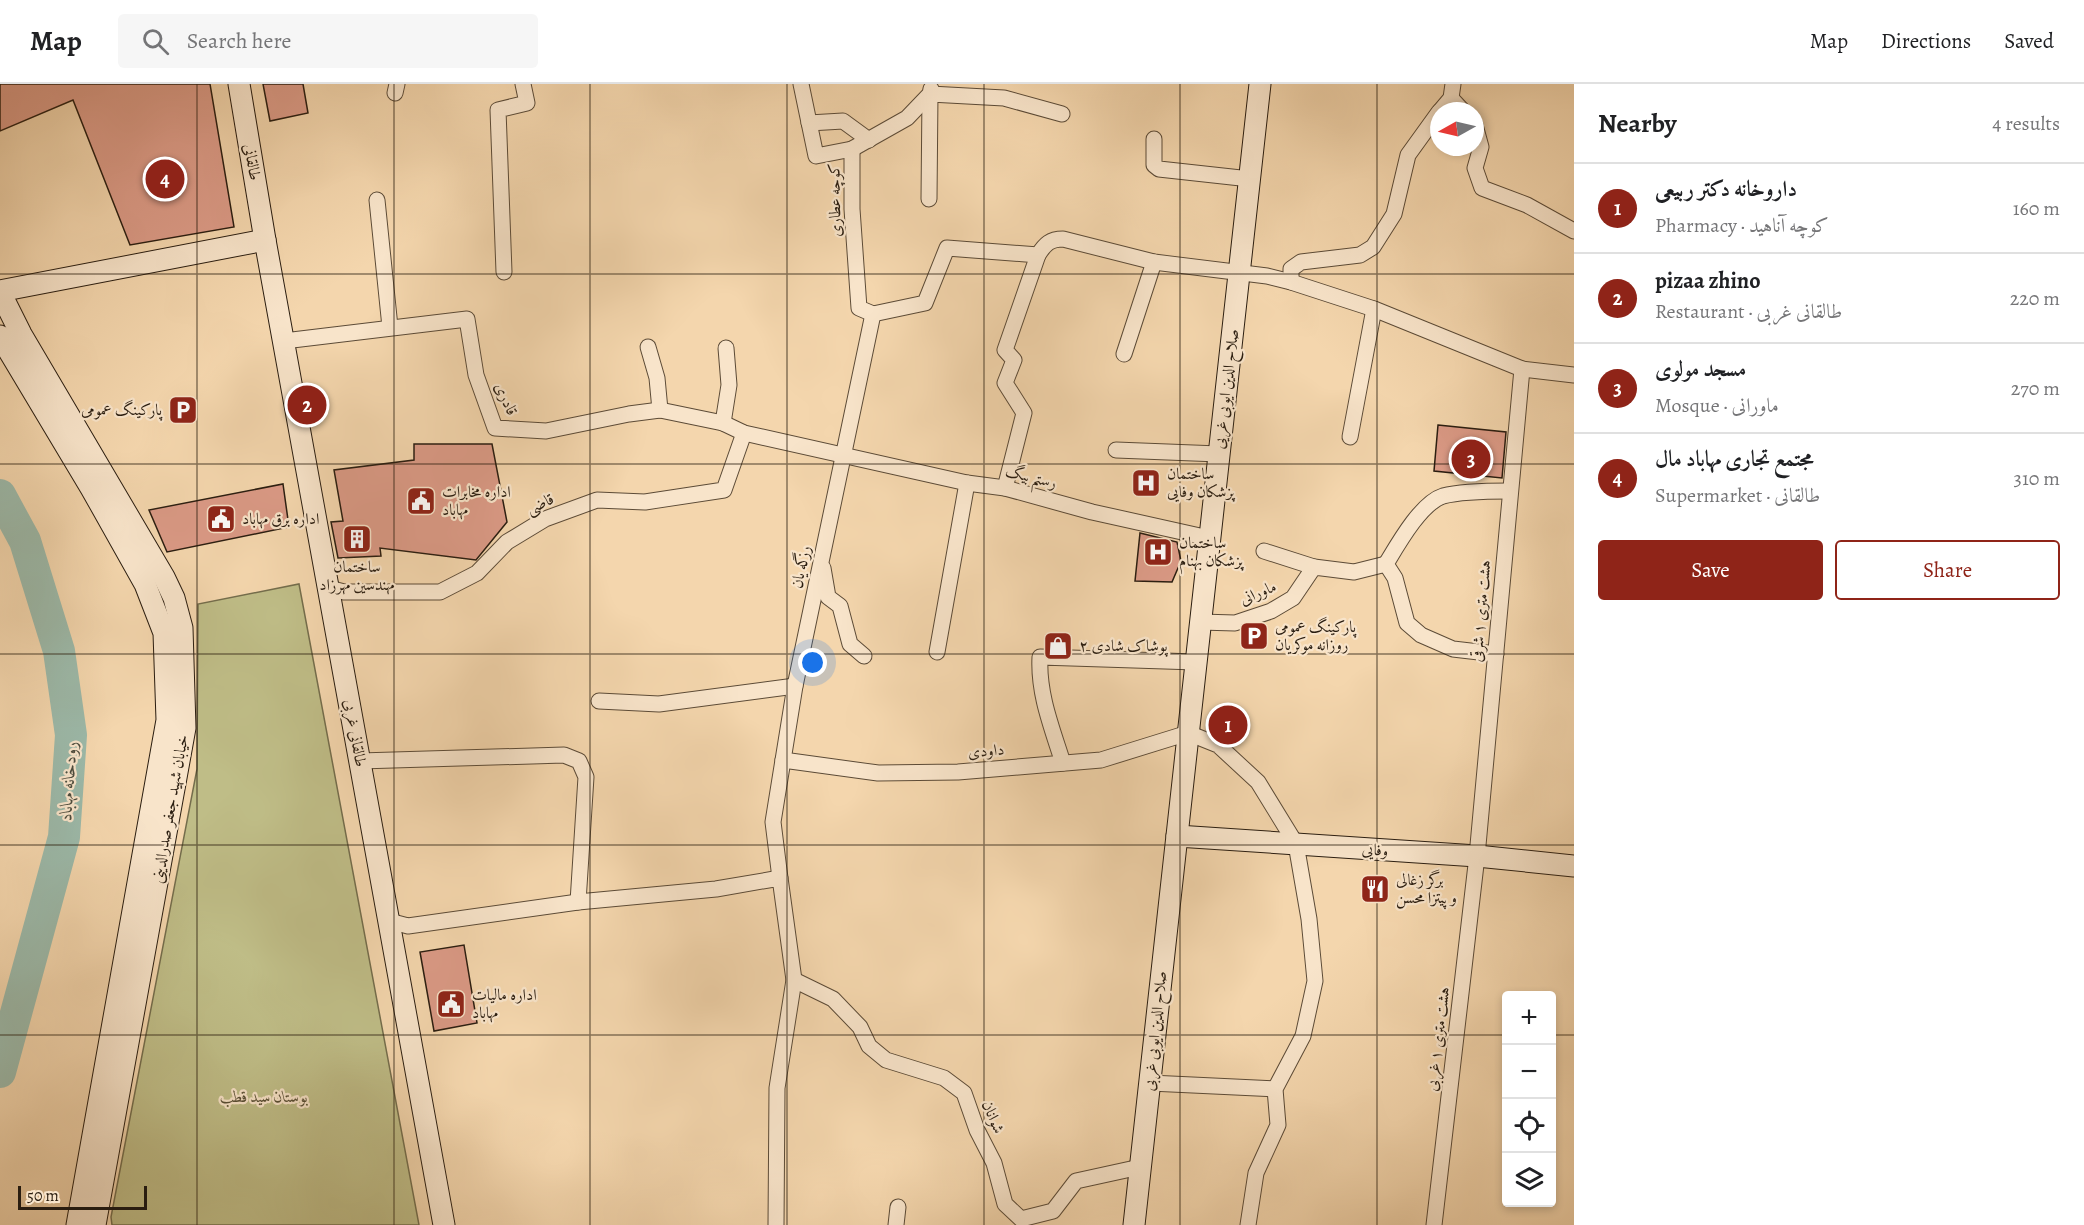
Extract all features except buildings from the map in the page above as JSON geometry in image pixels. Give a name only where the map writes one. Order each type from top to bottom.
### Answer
[{"type":"street","name":"طالقانی","points":[[239,84],[265,240]]},
{"type":"street","points":[[504,272],[498,110],[527,103],[523,84]]},
{"type":"street","name":"کوچه عطاری","points":[[801,84],[816,156],[852,149],[852,209],[859,308],[873,314]]},
{"type":"street","name":"صلاح الدین ایوبی غریی","points":[[1177,836],[1260,84]]},
{"type":"street","points":[[931,89],[1004,98],[1062,114]]},
{"type":"street","points":[[852,149],[907,118],[931,89]]},
{"type":"street","points":[[929,199],[931,89]]},
{"type":"street","points":[[809,123],[843,121],[870,140]]},
{"type":"street","points":[[1291,282],[1291,269],[1301,262],[1360,255],[1373,247],[1394,214],[1408,155],[1430,124]]},
{"type":"street","points":[[1154,139],[1155,165],[1159,169],[1250,180]]},
{"type":"street","points":[[1478,156],[1475,168],[1482,188],[1527,205],[1574,231]]},
{"type":"street","points":[[377,200],[390,327]]},
{"type":"street","points":[[1005,488],[1024,413],[1005,383],[1014,360],[1005,350],[1038,255],[1053,239],[1063,239],[1154,262],[1267,276],[1291,282],[1374,309],[1522,369],[1574,375]]},
{"type":"street","points":[[0,291],[265,240]]},
{"type":"street","name":"طالقانی غربی","points":[[265,240],[444,1225]]},
{"type":"street","points":[[873,314],[924,303],[947,248],[1038,255]]},
{"type":"street","points":[[1124,354],[1154,262]]},
{"type":"street","name":"خیابان شهید جعفر صدرالدینی","points":[[0,291],[21,334],[164,577],[174,598],[182,628],[185,728],[95,1225]]},
{"type":"street","points":[[1350,437],[1374,309]]},
{"type":"street","name":"رزگه یان","points":[[776,1225],[777,1088],[794,980],[773,822],[795,686],[873,314]]},
{"type":"street","name":"قادری","points":[[284,340],[467,319],[476,375],[495,428],[546,431],[660,410],[723,423],[744,433],[843,455]]},
{"type":"street","name":"خیابان شهید جعفر صدرالدینی","points":[[0,336],[129,555],[155,606],[164,633],[167,720],[77,1225]]},
{"type":"street","points":[[648,347],[657,378],[660,410]]},
{"type":"street","points":[[723,423],[729,385],[726,348]]},
{"type":"street","name":"هشت متری ۱ شرقی","points":[[1477,856],[1522,369]]},
{"type":"street","name":"قاضی","points":[[329,588],[344,592],[440,592],[477,573],[507,542],[545,519],[597,500],[645,502],[724,490],[744,433]]},
{"type":"street","points":[[1116,450],[1219,454]]},
{"type":"street","name":"رستم بیگ","points":[[843,455],[967,483],[1005,488],[1092,512],[1209,538]]},
{"type":"street","points":[[937,652],[967,483]]},
{"type":"street","points":[[1264,551],[1314,567],[1354,572],[1386,564],[1419,514],[1442,496],[1509,491]]},
{"type":"street","points":[[821,560],[828,597],[840,606],[850,644],[864,656]]},
{"type":"street","points":[[1386,564],[1395,578],[1407,623],[1421,635],[1453,649],[1496,654]]},
{"type":"street","name":"ماورانی","points":[[1200,622],[1235,623],[1271,611],[1293,598],[1314,567]]},
{"type":"street","points":[[1063,763],[1044,705],[1040,673],[1041,657],[1196,662]]},
{"type":"street","points":[[599,701],[659,704],[795,686]]},
{"type":"street","points":[[1188,733],[1218,745],[1258,782],[1296,844],[1310,919],[1315,981],[1303,1036],[1275,1089],[1278,1125],[1256,1173],[1248,1225]]},
{"type":"street","name":"داودی","points":[[783,760],[878,773],[958,772],[1101,760],[1188,733]]},
{"type":"street","points":[[360,761],[564,755],[579,761],[586,777],[578,902]]},
{"type":"street","name":"وفایی","points":[[1177,836],[1477,856],[1574,866]]},
{"type":"street","name":"صلاح الدین ایوبی غربی","points":[[1134,1225],[1177,836]]},
{"type":"street","name":"هشت متری ۱ غربی","points":[[1434,1225],[1477,856]]},
{"type":"street","points":[[389,921],[408,926],[578,902],[716,889],[780,878]]},
{"type":"street","name":"شوانان","points":[[794,980],[833,999],[860,1027],[869,1046],[886,1060],[944,1078],[964,1093],[977,1130],[994,1163],[1005,1204],[1021,1220],[1053,1211],[1076,1181],[1140,1167]]},
{"type":"street","points":[[1150,1083],[1275,1089]]},
{"type":"street","points":[[896,1225],[898,1207]]},
{"type":"green space","name":"بوستان سید قطب","points":[[299,584],[419,1225],[112,1225],[111,1217],[197,769],[198,604]]},
{"type":"waterway","name":"رودخانه مهاباد","points":[[0,495],[25,541],[59,651],[71,735],[64,837],[0,1072]]},
{"type":"place","name":"مجتمع تجاری مهاباد مال","points":[[165,179]]},
{"type":"place","name":"pizaa zhino","points":[[307,405]]},
{"type":"place","name":"پارکینگ عمومی","points":[[183,410]]},
{"type":"place","name":"مسجد مولوی","points":[[1471,459]]},
{"type":"place","name":"ساختمان پزشکان وفایی","points":[[1146,483]]},
{"type":"place","name":"اداره مخابرات مهاباد","points":[[421,501]]},
{"type":"place","name":"اداره برق مهاباد","points":[[221,519]]},
{"type":"place","name":"ساختمان مهندسین مهرزاد","points":[[357,539]]},
{"type":"place","name":"ساختمان پزشکان بهنام","points":[[1158,552]]},
{"type":"place","name":"پارکینگ عمومی روزانه موکریان","points":[[1254,636]]},
{"type":"place","name":"پوشاک شادی ۲","points":[[1058,646]]},
{"type":"place","name":"داروخانه دکتر ربیعی","points":[[1228,725]]},
{"type":"place","name":"برگر زغالی و پیتزا محسن","points":[[1375,889]]},
{"type":"place","name":"اداره مالیات مهاباد","points":[[451,1004]]}]
